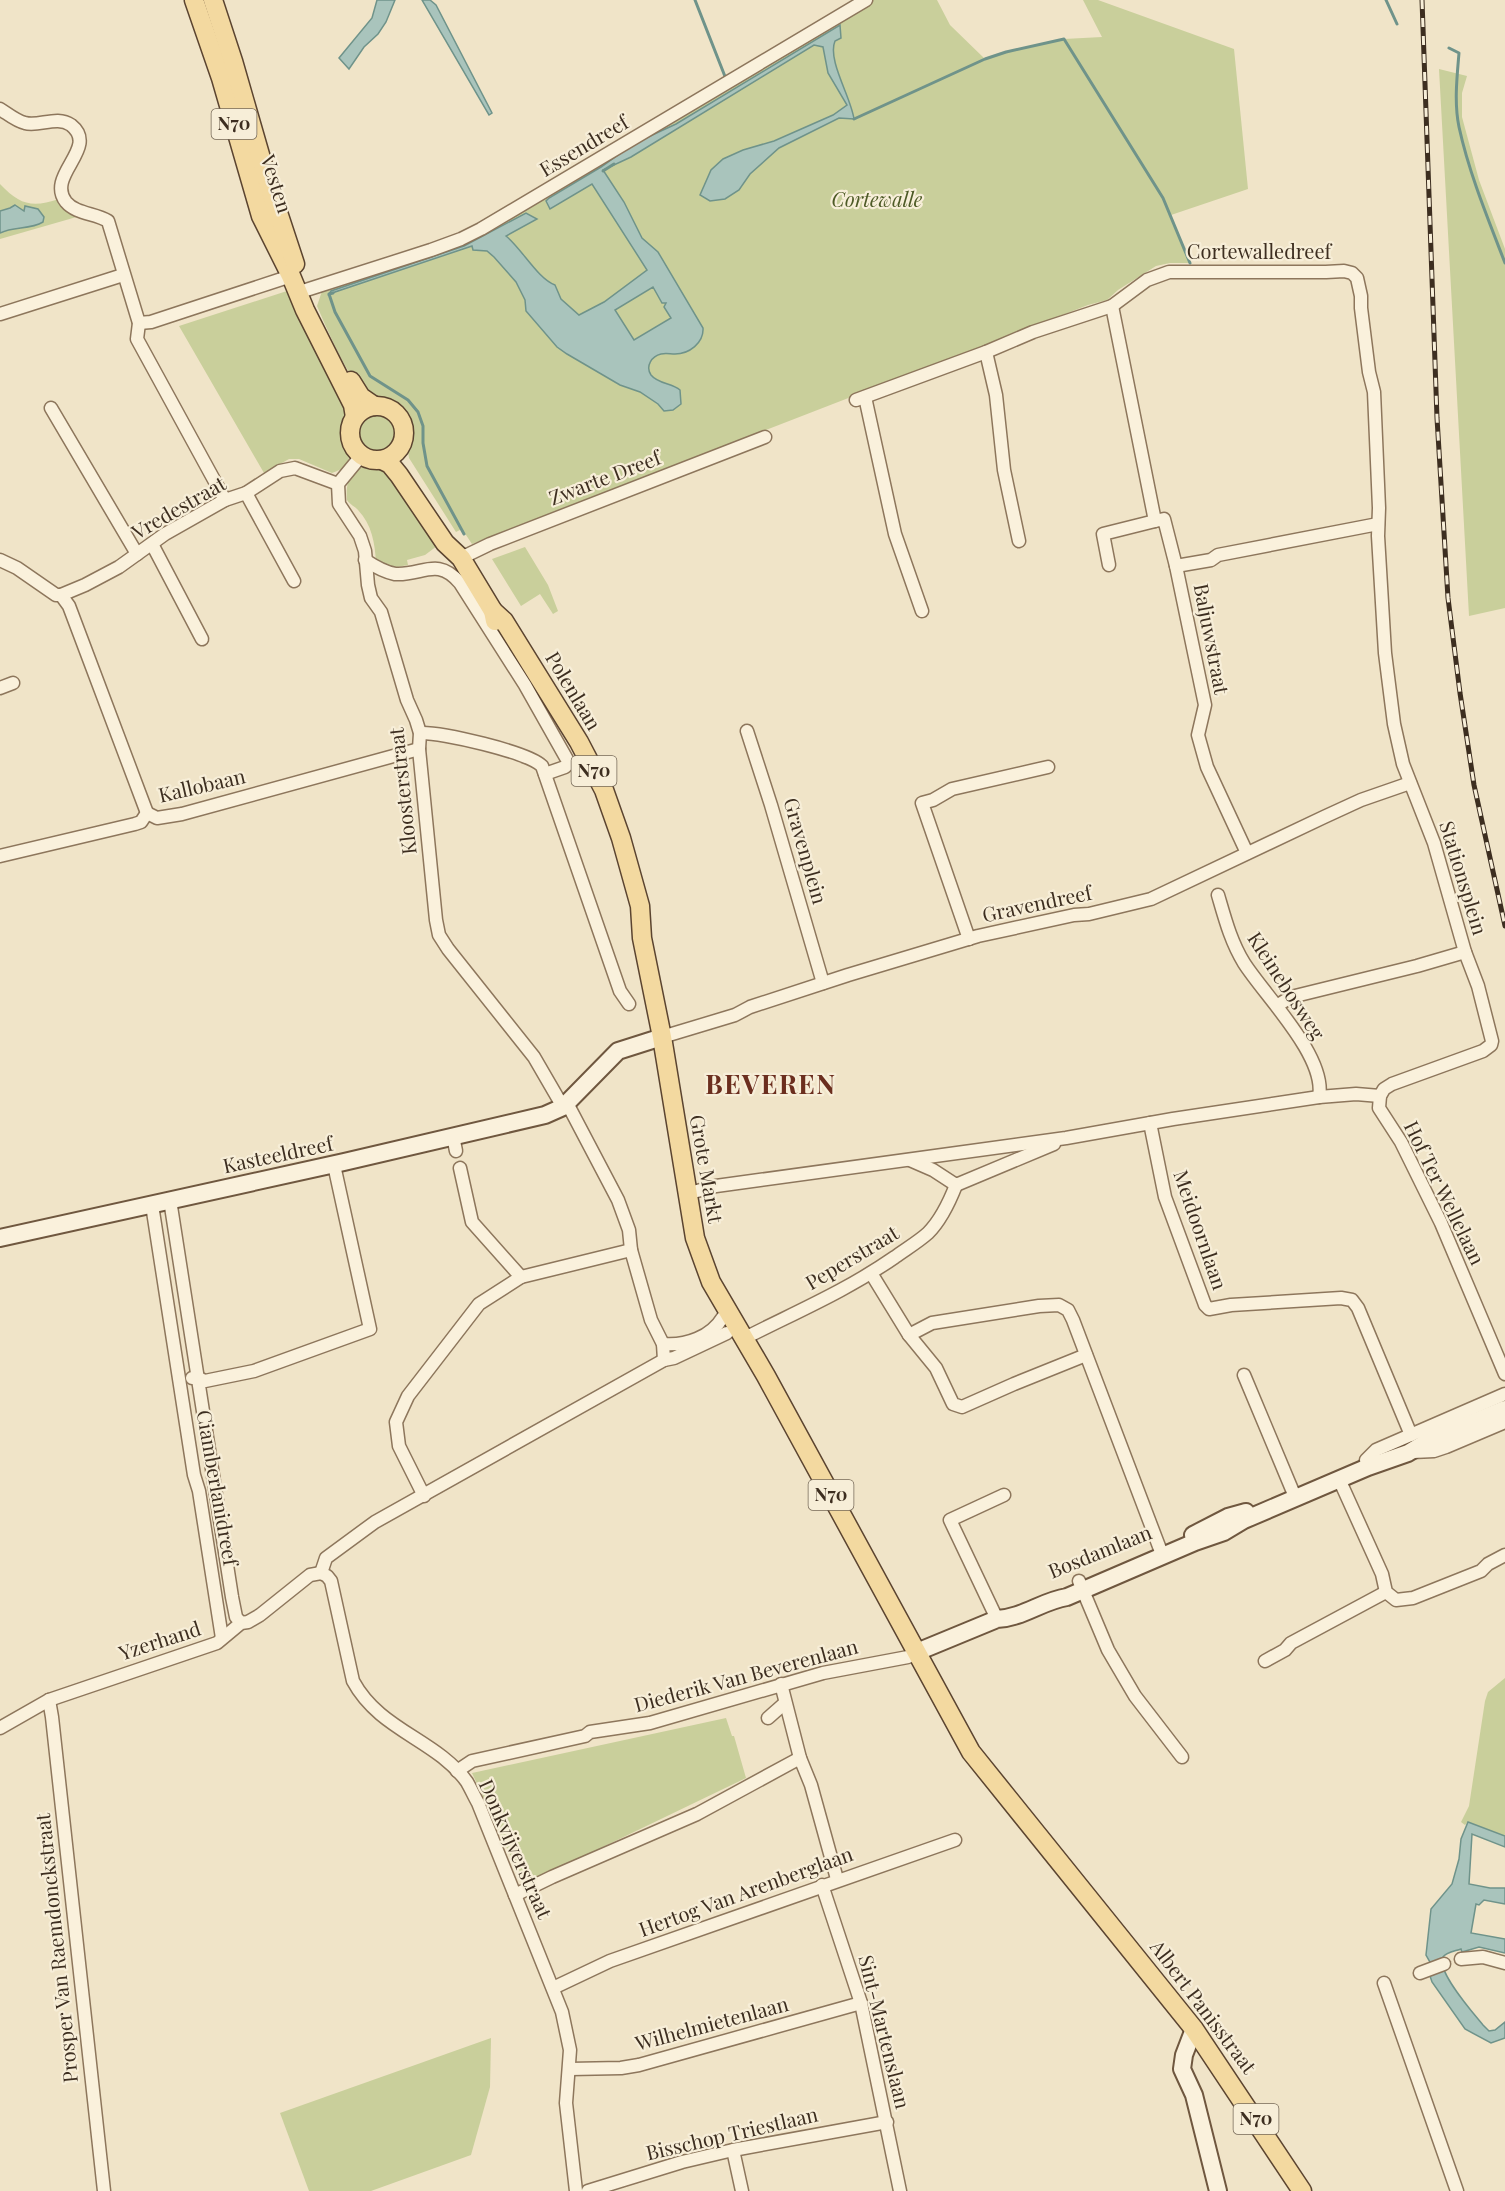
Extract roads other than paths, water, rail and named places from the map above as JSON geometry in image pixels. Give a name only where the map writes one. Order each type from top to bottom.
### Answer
[{"type":"main road","name":"Vesten","points":[[194,0],[221,78],[261,216],[291,276]]},
{"type":"main road","name":"Vesten","points":[[213,0],[296,267],[306,290]]},
{"type":"main road","name":"N70","points":[[291,276],[305,310],[353,405],[355,417],[351,424],[350,438],[352,445],[362,456]]},
{"type":"main road","name":"N70","points":[[306,290],[362,397],[374,406],[389,408],[400,418],[405,433],[401,448],[409,469],[453,537],[460,558]]},
{"type":"main road","points":[[355,417],[363,410],[374,406]]},
{"type":"main road","points":[[362,456],[382,460],[393,456],[401,448]]},
{"type":"main road","name":"Polenlaan","points":[[382,460],[399,475],[444,543],[460,558],[493,611],[496,626],[555,719],[598,803],[613,843],[642,938],[662,1037]]},
{"type":"main road","name":"Grote Markt","points":[[662,1037],[695,1238],[711,1282],[734,1331]]},
{"type":"main road","name":"N70","points":[[734,1331],[912,1655]]},
{"type":"main road","name":"Albert Panisstraat","points":[[912,1655],[971,1752],[1194,2029],[1302,2191]]},
{"type":"street","name":"Essendreef","points":[[306,290],[431,250],[471,234],[866,0]]},
{"type":"street","points":[[0,110],[25,123],[55,121],[71,126],[77,135],[79,145],[76,155],[64,174],[62,192],[72,207],[101,216],[108,221],[139,323],[137,339],[225,500]]},
{"type":"street","name":"Cortewalledreef","points":[[922,611],[896,534],[861,398],[986,352],[1033,332],[1112,306],[1159,274],[1169,272],[1326,272],[1334,270],[1352,273],[1357,278],[1361,296],[1369,372],[1374,392],[1378,524],[1388,678],[1394,724],[1410,783]]},
{"type":"street","points":[[0,314],[123,275]]},
{"type":"street","points":[[139,323],[151,322],[291,276]]},
{"type":"street","points":[[1109,565],[1103,534],[1155,521],[1112,306]]},
{"type":"street","points":[[986,352],[996,395],[1004,470],[1019,541]]},
{"type":"street","points":[[51,408],[137,554]]},
{"type":"street","name":"Zwarte Dreef","points":[[460,558],[490,544],[765,437]]},
{"type":"street","points":[[338,484],[362,456]]},
{"type":"street","name":"Vredestraat","points":[[61,595],[111,572],[225,500],[246,493],[286,469],[295,468],[338,484]]},
{"type":"street","name":"Kloosterstraat","points":[[338,484],[339,504],[360,536],[371,598],[381,612],[407,700],[420,733],[419,749],[439,935],[534,1057],[565,1105]]},
{"type":"street","points":[[246,493],[294,581]]},
{"type":"street","name":"Baljuwstraat","points":[[1155,521],[1164,519],[1205,705],[1198,735],[1207,767],[1247,853]]},
{"type":"street","points":[[1176,566],[1211,560],[1218,555],[1378,524]]},
{"type":"street","points":[[152,544],[202,639]]},
{"type":"street","points":[[0,560],[17,568],[56,595],[61,595],[69,606],[147,813]]},
{"type":"street","name":"Polenlaan","points":[[365,560],[395,574],[420,569],[438,569],[447,572],[460,583],[525,685],[569,763],[565,767],[545,774]]},
{"type":"street","points":[[0,688],[13,683]]},
{"type":"street","name":"Gravenplein","points":[[747,731],[823,983]]},
{"type":"street","points":[[420,733],[436,734],[521,754],[537,761],[545,774],[620,991],[628,1004]]},
{"type":"street","name":"Kallobaan","points":[[0,856],[135,824],[141,822],[147,813],[157,818],[182,814],[419,749]]},
{"type":"street","points":[[969,939],[922,803],[933,800],[952,789],[1048,767]]},
{"type":"street","name":"Gravendreef","points":[[662,1037],[735,1015],[750,1007],[823,983],[969,939],[1151,899],[1362,800],[1410,783]]},
{"type":"street","name":"Stationsplein","points":[[1380,1096],[1384,1089],[1392,1084],[1483,1051],[1491,1045],[1492,1041],[1478,986],[1434,843],[1410,783]]},
{"type":"street","name":"Kleinebosweg","points":[[1218,895],[1229,934],[1245,965],[1278,1005],[1317,1070],[1320,1085],[1319,1097]]},
{"type":"street","points":[[1278,1005],[1291,997],[1466,952]]},
{"type":"street","points":[[662,1037],[618,1051],[565,1105],[618,1200],[629,1230],[631,1250],[651,1320],[663,1344],[664,1359]]},
{"type":"street","points":[[696,1191],[909,1160],[1020,1139],[1066,1138],[1319,1097],[1356,1094],[1380,1096]]},
{"type":"street","name":"Hof Ter Wellelaan","points":[[1380,1096],[1379,1108],[1401,1142],[1441,1223],[1505,1374]]},
{"type":"street","name":"Kasteeldreef","points":[[0,1238],[334,1165],[454,1144],[556,1112],[565,1105]]},
{"type":"street","name":"Meidoornlaan","points":[[1150,1123],[1158,1172],[1165,1197],[1205,1305],[1209,1309],[1214,1309],[1341,1298],[1352,1300],[1358,1308],[1411,1435]]},
{"type":"street","points":[[909,1160],[933,1170],[956,1185],[1066,1138]]},
{"type":"street","points":[[1020,1139],[1024,1156]]},
{"type":"street","points":[[180,1380],[198,1378],[205,1381],[254,1371],[370,1329],[334,1165]]},
{"type":"street","points":[[460,1168],[472,1222],[521,1277]]},
{"type":"street","name":"Peperstraat","points":[[734,1331],[818,1303],[871,1273],[928,1233],[949,1202],[956,1185]]},
{"type":"street","name":"Ciamberlanidreef","points":[[170,1200],[232,1596],[236,1617],[241,1623]]},
{"type":"street","name":"Ciamberlanidreef","points":[[152,1205],[222,1638]]},
{"type":"street","points":[[156,1229],[163,1224],[175,1225]]},
{"type":"street","points":[[424,1496],[399,1446],[396,1422],[408,1396],[479,1304],[521,1277],[631,1250]]},
{"type":"street","points":[[871,1273],[909,1335],[936,1368],[953,1404],[962,1407],[1086,1355]]},
{"type":"street","points":[[909,1335],[932,1323],[1039,1306],[1059,1305],[1068,1310],[1160,1550]]},
{"type":"street","points":[[663,1344],[685,1343],[710,1332],[734,1331]]},
{"type":"street","points":[[321,1573],[326,1558],[375,1522],[664,1359],[674,1358],[734,1331]]},
{"type":"street","points":[[1244,1375],[1293,1492]]},
{"type":"street","name":"Bosdamlaan","points":[[1366,1460],[1376,1450],[1505,1394]]},
{"type":"street","name":"Bosdamlaan","points":[[912,1655],[997,1619],[1015,1616],[1204,1531],[1244,1520],[1408,1453],[1428,1441],[1505,1409]]},
{"type":"street","name":"Bosdamlaan","points":[[1408,1453],[1446,1447],[1505,1422]]},
{"type":"street","name":"Bosdamlaan","points":[[1081,1586],[1184,1546],[1245,1513],[1366,1460],[1407,1445],[1428,1441]]},
{"type":"street","points":[[1340,1479],[1382,1574],[1386,1592],[1396,1600],[1408,1600],[1481,1571],[1488,1564],[1505,1555]]},
{"type":"street","points":[[997,1619],[951,1520],[1004,1495]]},
{"type":"street","name":"Yzerhand","points":[[0,1728],[49,1700],[217,1643],[241,1623],[255,1619],[310,1575],[321,1573]]},
{"type":"street","name":"Donkvijverstraat","points":[[321,1573],[331,1581],[353,1681],[361,1695],[385,1719],[457,1771],[467,1782],[478,1803],[553,1988],[567,2031],[570,2069],[566,2103],[576,2191]]},
{"type":"street","points":[[1081,1586],[1108,1650],[1135,1696],[1182,1757]]},
{"type":"street","points":[[1265,1661],[1285,1650],[1291,1643],[1386,1592]]},
{"type":"street","points":[[216,1602],[225,1604],[232,1596]]},
{"type":"street","name":"Diederik Van Beverenlaan","points":[[457,1771],[472,1761],[585,1736],[590,1732],[659,1721],[781,1684],[858,1665],[912,1655]]},
{"type":"street","points":[[781,1684],[800,1758],[811,1785],[837,1880]]},
{"type":"street","name":"Prosper Van Raemdonckstraat","points":[[49,1700],[104,2191]]},
{"type":"street","points":[[768,1718],[785,1703]]},
{"type":"street","points":[[515,1896],[552,1877],[697,1814],[800,1758]]},
{"type":"street","name":"Hertog Van Arenberglaan","points":[[553,1988],[610,1961],[822,1884],[955,1840]]},
{"type":"street","name":"Sint-Martenslaan","points":[[822,1884],[861,2004],[900,2191]]},
{"type":"street","points":[[1461,1959],[1483,1957],[1505,1963]]},
{"type":"street","points":[[1424,1971],[1444,1964]]},
{"type":"street","points":[[1384,1983],[1457,2191]]},
{"type":"street","name":"Wilhelmietenlaan","points":[[570,2069],[621,2068],[639,2065],[861,2004]]},
{"type":"street","points":[[1194,2029],[1184,2055],[1182,2069],[1194,2095],[1218,2191]]},
{"type":"street","name":"Bisschop Triestlaan","points":[[588,2191],[682,2162],[733,2150],[887,2122]]},
{"type":"street","points":[[733,2150],[742,2191]]},
{"type":"water","points":[[377,0],[395,0],[378,34],[364,47],[349,69],[339,58],[372,18]]},
{"type":"water","points":[[422,0],[430,0],[436,5],[492,113],[489,115]]},
{"type":"water","points":[[840,25],[841,38],[835,41],[834,58],[854,119],[839,118],[779,148],[750,174],[739,190],[725,199],[710,201],[700,195],[711,170],[723,159],[743,150],[774,141],[833,115],[847,105],[828,73],[823,47],[814,45],[631,157],[603,170],[624,202],[642,238],[658,252],[703,328],[701,338],[695,347],[685,352],[658,355],[649,365],[649,372],[654,378],[680,390],[681,404],[673,410],[664,411],[640,392],[620,385],[557,347],[526,311],[525,300],[516,282],[487,251],[473,250],[472,246],[329,294],[331,291],[464,246],[526,213],[537,219],[506,236],[542,277],[555,285],[561,299],[579,315],[604,302],[647,270],[592,184],[550,209],[546,201],[635,143],[676,124]],"holes":[[[653,287],[662,303],[666,303],[664,307],[671,318],[634,340],[615,310]]]},
{"type":"water","points":[[15,205],[24,211],[25,206],[38,209],[44,217],[43,222],[0,233],[0,211]]},
{"type":"water","points":[[1468,1822],[1505,1836],[1505,1847],[1472,1834],[1469,1884],[1505,1888],[1505,1904],[1484,1900],[1479,1905],[1476,1904],[1471,1933],[1505,1939],[1505,1953],[1479,1947],[1462,1952],[1461,1949],[1444,1955],[1442,1963],[1457,1992],[1489,2031],[1495,2030],[1505,2022],[1505,2038],[1491,2043],[1465,2029],[1432,1982],[1431,1964],[1426,1955],[1431,1909],[1452,1884],[1459,1859],[1461,1839]]},
{"type":"waterway","points":[[695,0],[726,79]]},
{"type":"waterway","points":[[1386,0],[1397,24]]},
{"type":"waterway","points":[[854,119],[985,59],[1064,39],[1163,198],[1190,263]]},
{"type":"waterway","points":[[1449,48],[1459,53],[1456,90],[1463,144],[1479,196],[1505,263]]},
{"type":"waterway","points":[[603,171],[614,164]]},
{"type":"waterway","points":[[333,293],[329,294],[335,312],[370,376],[408,400],[418,412],[423,426],[427,466],[464,534]]},
{"type":"railway","points":[[1422,0],[1437,418],[1448,598],[1474,785],[1505,926]]},
{"type":"district","name":"BEVEREN","points":[[771,1085]]},
{"type":"park label","name":"Cortewalle","points":[[877,200]]}]
